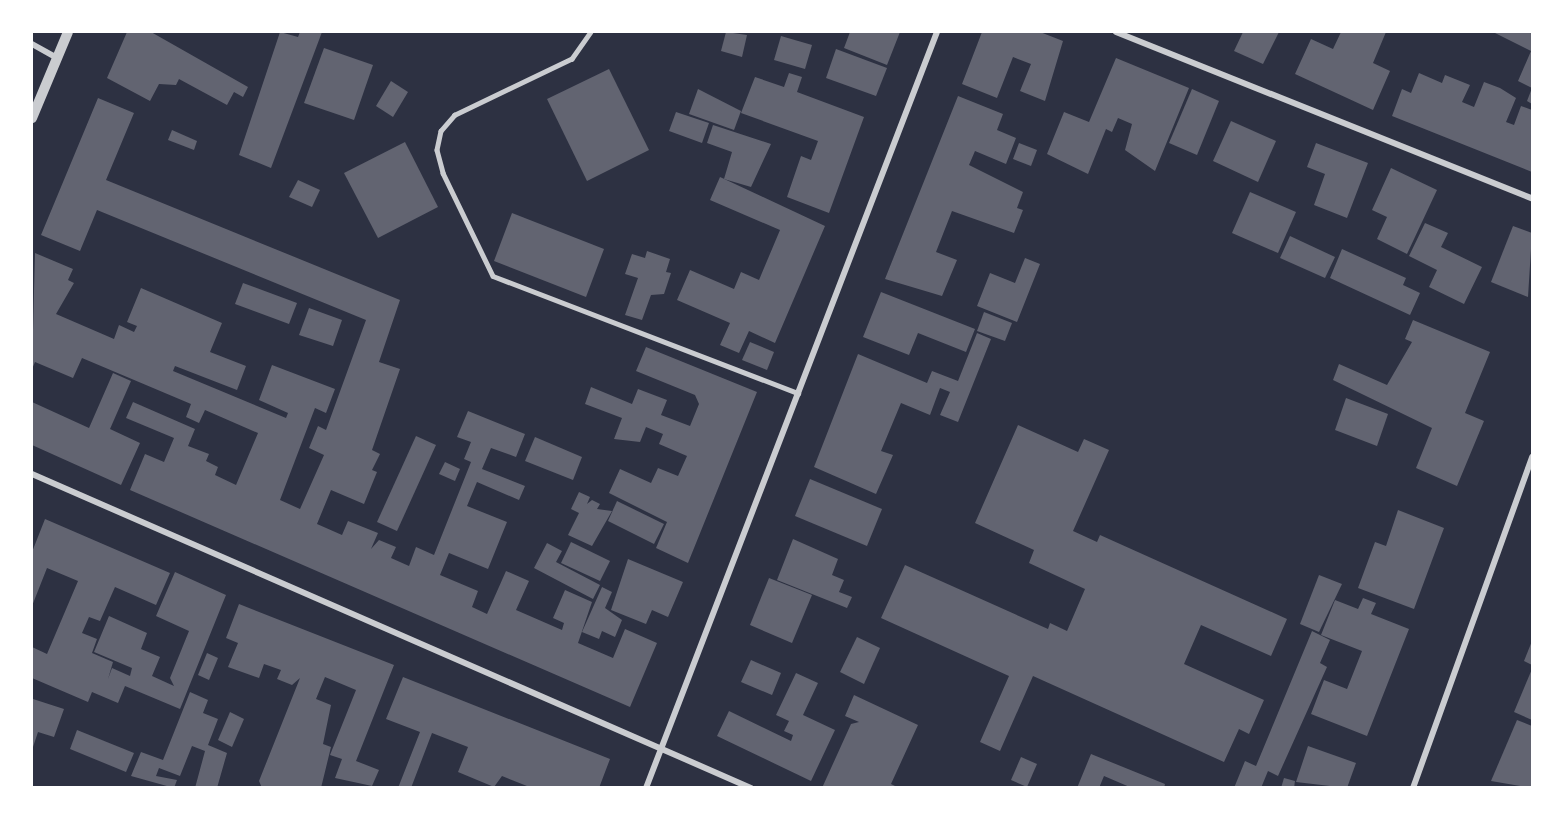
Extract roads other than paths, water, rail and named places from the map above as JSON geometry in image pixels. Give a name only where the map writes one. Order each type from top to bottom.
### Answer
[{"type":"street","points":[[32,118],[68,32]]},
{"type":"street","points":[[646,788],[937,32]]},
{"type":"street","points":[[1116,32],[1533,198]]},
{"type":"street","points":[[32,44],[57,58]]},
{"type":"street","points":[[1413,788],[1533,457]]},
{"type":"street","points":[[32,474],[751,788]]},
{"type":"lane","points":[[591,32],[572,59],[454,115],[441,131],[437,150],[443,173],[493,276],[798,393]]}]
